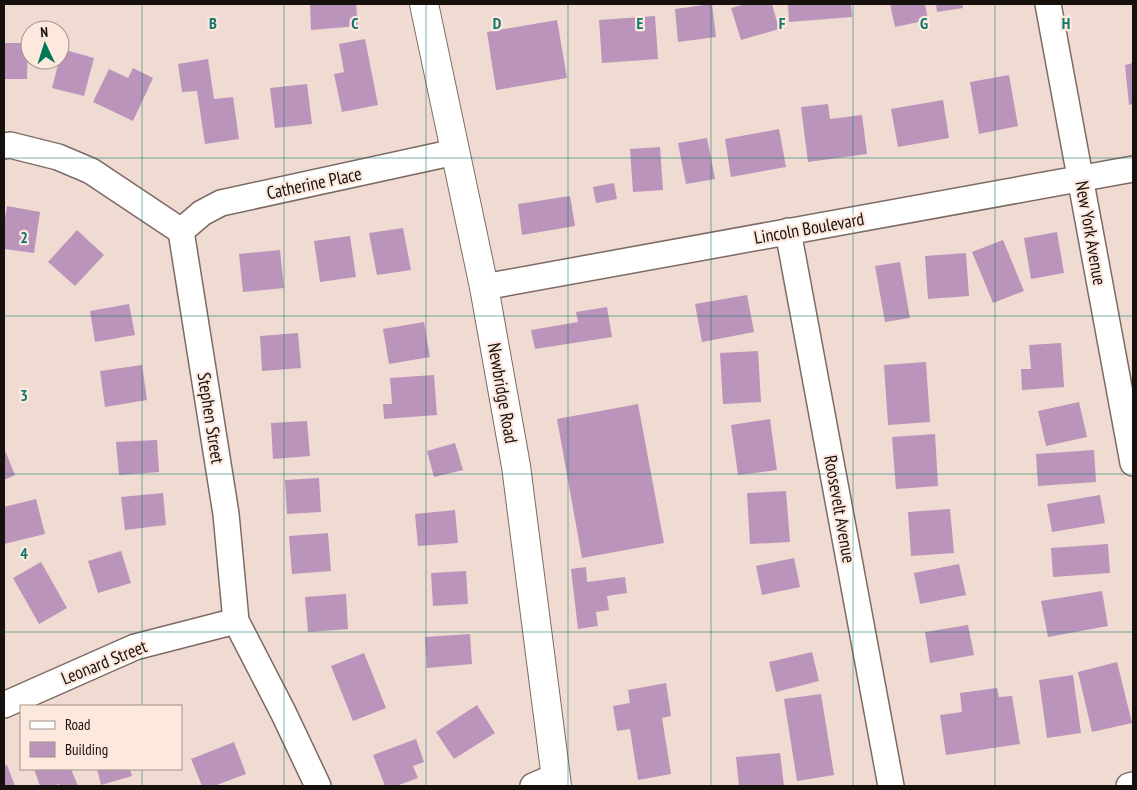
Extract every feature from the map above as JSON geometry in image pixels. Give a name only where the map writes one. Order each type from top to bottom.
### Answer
[{"type":"main road","name":"Newbridge Road","points":[[424,4],[484,286],[516,466],[549,783]]},
{"type":"street","name":"New York Avenue","points":[[1048,4],[1082,178],[1133,463]]},
{"type":"street","points":[[4,146],[10,145],[58,157],[91,171],[181,232]]},
{"type":"street","name":"Catherine Place","points":[[181,232],[202,213],[220,203],[456,152]]},
{"type":"street","name":"Lincoln Boulevard","points":[[484,286],[1133,169]]},
{"type":"street","name":"Stephen Street","points":[[181,232],[226,514],[236,621],[283,712],[318,786]]},
{"type":"street","name":"Roosevelt Avenue","points":[[788,232],[891,786]]},
{"type":"street","name":"Leonard Street","points":[[5,702],[135,647],[236,621]]},
{"type":"street","points":[[1129,786],[1133,785]]},
{"type":"building","points":[[310,4],[356,4],[358,26],[311,30]]},
{"type":"building","points":[[712,4],[716,37],[678,42],[675,9]]},
{"type":"building","points":[[746,4],[772,4],[779,29],[741,40],[731,8]]},
{"type":"building","points":[[788,4],[851,4],[852,17],[789,22]]},
{"type":"building","points":[[890,4],[925,4],[928,20],[895,27]]},
{"type":"building","points":[[936,4],[962,4],[963,8],[937,12]]},
{"type":"building","points":[[655,16],[658,59],[602,63],[599,20]]},
{"type":"building","points":[[557,20],[567,78],[496,90],[487,32]]},
{"type":"building","points":[[365,39],[378,105],[342,112],[334,74],[344,72],[339,44]]},
{"type":"building","points":[[4,43],[20,43],[20,70],[27,70],[27,79],[4,79]]},
{"type":"building","points":[[70,51],[94,58],[84,96],[52,88],[57,70],[70,70]]},
{"type":"building","points":[[208,59],[214,99],[233,97],[239,139],[205,144],[197,91],[182,92],[178,64]]},
{"type":"building","points":[[1133,63],[1133,104],[1129,105],[1125,65]]},
{"type":"building","points":[[133,68],[153,78],[133,121],[93,102],[109,69],[128,78]]},
{"type":"building","points":[[1009,75],[1018,126],[979,134],[970,82]]},
{"type":"building","points":[[307,84],[312,124],[275,128],[270,88]]},
{"type":"building","points":[[943,100],[949,138],[898,147],[891,109]]},
{"type":"building","points":[[828,104],[830,119],[862,115],[867,154],[808,162],[801,107]]},
{"type":"building","points":[[779,129],[786,167],[731,177],[725,139]]},
{"type":"building","points":[[707,138],[715,179],[686,184],[678,143]]},
{"type":"building","points":[[660,147],[663,190],[633,192],[630,149]]},
{"type":"building","points":[[614,183],[617,199],[596,203],[593,187]]},
{"type":"building","points":[[570,196],[575,226],[522,235],[518,204]]},
{"type":"building","points":[[7,206],[40,212],[34,253],[4,249],[4,225]]},
{"type":"building","points":[[403,228],[411,270],[377,275],[369,233]]},
{"type":"building","points":[[77,230],[104,255],[75,286],[48,262]]},
{"type":"building","points":[[1057,232],[1064,273],[1031,279],[1024,238]]},
{"type":"building","points":[[350,236],[356,277],[320,282],[314,241]]},
{"type":"building","points":[[1003,240],[1024,291],[993,303],[972,252]]},
{"type":"building","points":[[280,250],[284,288],[243,292],[239,254]]},
{"type":"building","points":[[966,253],[969,296],[928,299],[925,256]]},
{"type":"building","points":[[900,262],[910,318],[885,322],[875,266]]},
{"type":"building","points":[[747,295],[754,332],[702,342],[695,304]]},
{"type":"building","points":[[129,304],[135,335],[95,342],[90,311]]},
{"type":"building","points":[[607,307],[612,337],[535,349],[531,330],[578,322],[576,312]]},
{"type":"building","points":[[424,322],[430,357],[389,364],[383,329]]},
{"type":"building","points":[[298,333],[301,368],[262,371],[260,336]]},
{"type":"building","points":[[1061,343],[1064,387],[1022,390],[1021,369],[1031,369],[1029,345]]},
{"type":"building","points":[[758,351],[761,402],[723,404],[720,353]]},
{"type":"building","points":[[926,362],[930,422],[888,425],[884,365]]},
{"type":"building","points":[[142,365],[147,400],[105,407],[100,371]]},
{"type":"building","points":[[434,375],[437,415],[384,419],[383,404],[392,404],[390,378]]},
{"type":"building","points":[[1079,402],[1087,437],[1046,446],[1038,411]]},
{"type":"building","points":[[638,404],[664,543],[582,558],[557,419]]},
{"type":"building","points":[[770,419],[777,470],[738,475],[731,425]]},
{"type":"building","points":[[307,421],[310,456],[273,459],[271,423]]},
{"type":"building","points":[[935,434],[938,486],[896,489],[892,437]]},
{"type":"building","points":[[157,440],[159,472],[119,475],[116,442]]},
{"type":"building","points":[[455,443],[463,470],[434,477],[427,451]]},
{"type":"building","points":[[4,448],[15,475],[4,480]]},
{"type":"building","points":[[1094,450],[1096,482],[1038,486],[1036,454]]},
{"type":"building","points":[[319,478],[321,512],[287,514],[285,480]]},
{"type":"building","points":[[786,491],[790,542],[750,544],[747,493]]},
{"type":"building","points":[[163,493],[166,525],[125,530],[121,497]]},
{"type":"building","points":[[1100,495],[1105,523],[1052,532],[1047,504]]},
{"type":"building","points":[[36,499],[45,534],[4,544],[4,507]]},
{"type":"building","points":[[950,509],[954,553],[911,556],[908,512]]},
{"type":"building","points":[[455,510],[458,543],[418,546],[415,514]]},
{"type":"building","points":[[328,533],[331,571],[292,574],[289,536]]},
{"type":"building","points":[[1108,544],[1110,573],[1053,577],[1051,548]]},
{"type":"building","points":[[121,551],[131,583],[98,593],[88,561]]},
{"type":"building","points":[[794,558],[800,587],[762,595],[756,566]]},
{"type":"building","points":[[41,562],[67,608],[39,624],[13,578]]},
{"type":"building","points":[[959,564],[966,595],[920,604],[914,573]]},
{"type":"building","points":[[586,567],[587,582],[625,577],[627,593],[607,596],[609,610],[596,612],[598,626],[578,629],[571,569]]},
{"type":"building","points":[[466,571],[468,604],[433,606],[431,573]]},
{"type":"building","points":[[1102,591],[1108,626],[1048,637],[1041,601]]},
{"type":"building","points":[[346,594],[348,629],[308,632],[305,597]]},
{"type":"building","points":[[968,625],[974,655],[930,663],[925,632]]},
{"type":"building","points":[[470,634],[472,664],[427,668],[425,637]]},
{"type":"building","points":[[812,652],[819,681],[776,692],[769,662]]},
{"type":"building","points":[[364,653],[386,708],[353,721],[331,666]]},
{"type":"building","points":[[1117,662],[1132,723],[1092,732],[1078,672]]},
{"type":"building","points":[[1073,675],[1081,733],[1047,738],[1039,680]]},
{"type":"building","points":[[666,683],[671,716],[662,718],[671,774],[638,780],[630,729],[617,731],[613,706],[630,703],[628,690]]},
{"type":"building","points":[[997,688],[999,697],[1012,696],[1020,744],[946,755],[940,715],[962,712],[960,693]]},
{"type":"building","points":[[821,694],[834,775],[797,781],[784,699]]},
{"type":"building","points":[[477,705],[495,733],[454,759],[436,732]]},
{"type":"building","points":[[416,739],[424,762],[413,766],[418,778],[396,786],[385,786],[373,755]]},
{"type":"building","points":[[234,742],[246,774],[214,786],[202,786],[191,759]]},
{"type":"building","points":[[780,753],[784,786],[739,786],[736,757]]},
{"type":"building","points":[[7,765],[15,786],[4,786],[4,766]]},
{"type":"building","points":[[34,770],[71,770],[78,786],[60,786],[59,784],[40,786]]},
{"type":"building","points":[[97,770],[130,770],[132,776],[101,785]]}]
